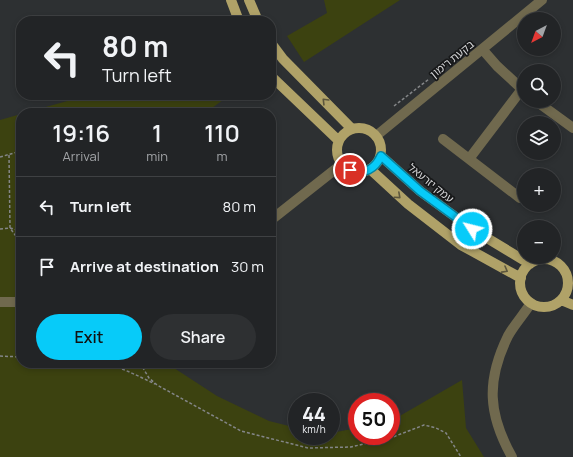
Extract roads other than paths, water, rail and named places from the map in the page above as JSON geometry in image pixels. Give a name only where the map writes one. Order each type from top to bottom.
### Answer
[{"type":"main road","points":[[231,0],[237,16]]},
{"type":"main road","points":[[249,0],[256,16]]},
{"type":"main road","points":[[276,50],[283,59],[352,129]]},
{"type":"main road","points":[[276,81],[339,141]]},
{"type":"main road","points":[[363,128],[368,129],[376,136],[381,145],[381,156],[377,164],[365,171],[355,171],[342,164],[338,153],[339,141],[344,134],[352,129],[363,128]]},
{"type":"main road","name":"עמק יזרעאל","points":[[381,156],[420,191],[466,225],[517,256]]},
{"type":"main road","points":[[370,169],[408,204],[461,245],[521,278]]},
{"type":"main road","points":[[530,264],[524,270],[521,278],[520,285],[522,292],[531,303],[544,307],[556,304],[561,300],[570,285],[565,271],[557,264]]},
{"type":"main road","points":[[561,300],[573,305]]},
{"type":"street","name":"בקעת רימון","points":[[376,136],[483,50],[542,0]]},
{"type":"street","points":[[483,50],[497,66],[517,84]]},
{"type":"street","points":[[469,159],[517,98]]},
{"type":"street","points":[[546,108],[573,128]]},
{"type":"street","points":[[443,139],[517,196]]},
{"type":"street","points":[[276,216],[342,164]]},
{"type":"street","points":[[0,302],[16,302]]},
{"type":"street","points":[[512,457],[499,430],[493,410],[492,390],[495,367],[509,335],[531,303]]}]
